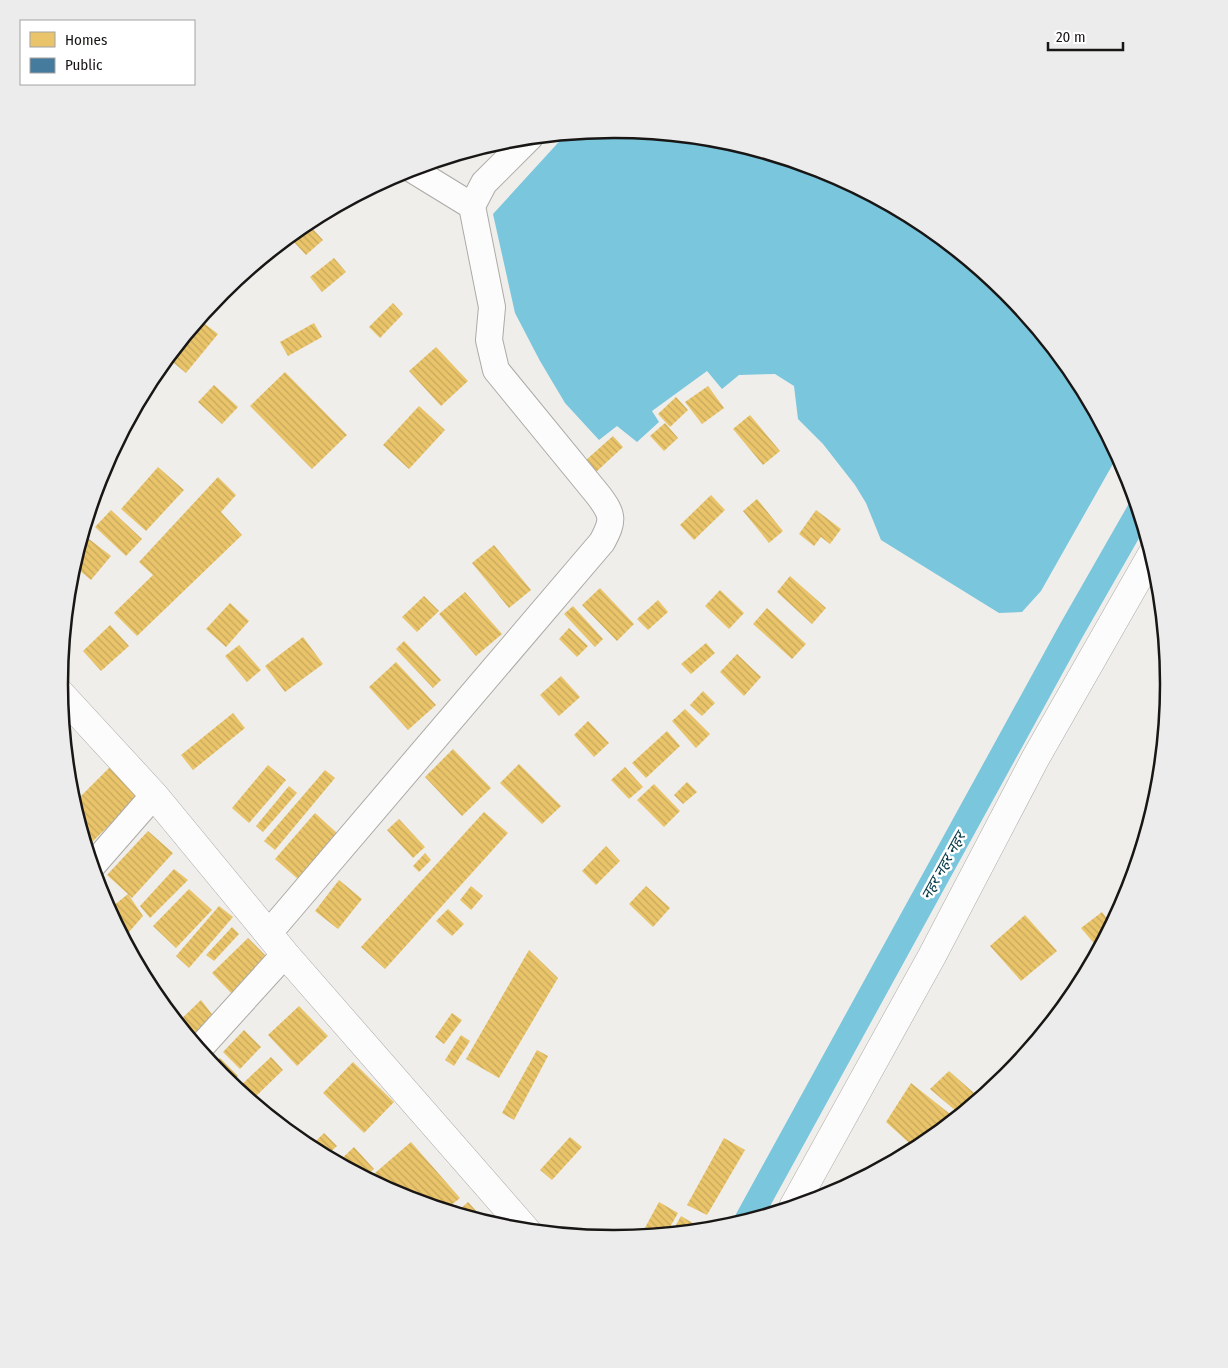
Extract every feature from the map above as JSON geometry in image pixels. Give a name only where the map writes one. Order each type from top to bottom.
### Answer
[{"type":"main road","points":[[798,1198],[932,956],[1035,758],[1147,563]]},
{"type":"main road","points":[[69,702],[154,795],[276,944],[519,1222]]},
{"type":"street","points":[[203,1044],[276,944],[602,542],[610,528],[611,513],[599,496],[496,370],[489,340],[492,307],[472,206],[484,184],[522,146]]},
{"type":"street","points":[[419,174],[472,206]]},
{"type":"street","points":[[97,860],[154,795]]},
{"type":"water","points":[[614,138],[685,142],[755,156],[823,179],[856,194],[918,230],[947,250],[1000,298],[1048,351],[1068,380],[1087,411],[1114,463],[1041,591],[1022,612],[999,613],[881,540],[866,503],[855,485],[823,444],[798,419],[794,386],[775,374],[739,375],[722,389],[707,371],[652,411],[659,422],[637,442],[617,426],[599,440],[565,403],[515,313],[493,214],[560,141]]},
{"type":"building: Homes","points":[[312,229],[323,240],[306,255],[293,241]]},
{"type":"building: Homes","points":[[334,258],[346,272],[322,292],[310,277]]},
{"type":"building: Homes","points":[[393,303],[403,314],[380,338],[369,327]]},
{"type":"building: Homes","points":[[204,323],[218,334],[186,373],[172,362]]},
{"type":"building: Homes","points":[[314,323],[322,337],[288,356],[280,342]]},
{"type":"building: Homes","points":[[436,347],[468,381],[441,406],[409,371]]},
{"type":"building: Homes","points":[[285,372],[347,435],[312,469],[250,406]]},
{"type":"building: Homes","points":[[214,385],[238,407],[222,424],[198,402]]},
{"type":"building: Homes","points":[[708,386],[724,408],[702,424],[685,402]]},
{"type":"building: Homes","points":[[676,397],[688,410],[670,427],[658,414]]},
{"type":"building: Homes","points":[[419,406],[445,430],[409,469],[383,445]]},
{"type":"building: Homes","points":[[750,415],[780,451],[763,465],[733,429]]},
{"type":"building: Homes","points":[[665,423],[678,438],[664,451],[650,436]]},
{"type":"building: Homes","points":[[613,436],[623,447],[596,472],[586,460]]},
{"type":"building: Homes","points":[[158,467],[184,490],[146,531],[121,509]]},
{"type":"building: Homes","points":[[218,477],[236,495],[221,512],[242,535],[137,636],[114,613],[153,575],[139,562]]},
{"type":"building: Homes","points":[[711,495],[725,510],[694,540],[680,525]]},
{"type":"building: Homes","points":[[757,499],[783,531],[769,543],[743,511]]},
{"type":"building: Homes","points":[[111,510],[142,539],[126,556],[95,527]]},
{"type":"building: Homes","points":[[816,510],[841,529],[830,544],[821,537],[814,546],[799,534]]},
{"type":"building: Homes","points":[[89,539],[111,556],[91,580],[80,570],[86,542]]},
{"type":"building: Homes","points":[[494,545],[531,590],[509,608],[472,563]]},
{"type":"building: Homes","points":[[790,576],[826,608],[812,624],[777,592]]},
{"type":"building: Homes","points":[[600,588],[634,624],[617,641],[582,605]]},
{"type":"building: Homes","points":[[720,590],[744,613],[729,629],[705,606]]},
{"type":"building: Homes","points":[[465,592],[502,634],[476,656],[439,614]]},
{"type":"building: Homes","points":[[424,596],[439,611],[417,632],[402,617]]},
{"type":"building: Homes","points":[[658,600],[668,612],[648,630],[637,619]]},
{"type":"building: Homes","points":[[230,603],[249,621],[226,647],[206,629]]},
{"type":"building: Homes","points":[[573,606],[603,639],[595,647],[564,614]]},
{"type":"building: Homes","points":[[767,608],[806,644],[792,659],[753,624]]},
{"type":"building: Homes","points":[[110,625],[129,646],[101,671],[83,651]]},
{"type":"building: Homes","points":[[569,628],[588,646],[577,657],[559,639]]},
{"type":"building: Homes","points":[[303,637],[323,664],[285,692],[265,666]]},
{"type":"building: Homes","points":[[404,641],[441,680],[433,688],[396,649]]},
{"type":"building: Homes","points":[[706,643],[715,653],[691,674],[681,664]]},
{"type":"building: Homes","points":[[239,645],[261,670],[247,682],[225,656]]},
{"type":"building: Homes","points":[[737,654],[761,677],[744,696],[720,672]]},
{"type":"building: Homes","points":[[396,662],[436,705],[408,730],[369,687]]},
{"type":"building: Homes","points":[[561,676],[580,697],[559,716],[540,695]]},
{"type":"building: Homes","points":[[703,691],[715,703],[702,716],[690,705]]},
{"type":"building: Homes","points":[[685,709],[710,734],[696,748],[672,721]]},
{"type":"building: Homes","points":[[233,713],[245,728],[193,770],[181,755]]},
{"type":"building: Homes","points":[[588,721],[609,743],[594,757],[574,735]]},
{"type":"building: Homes","points":[[667,731],[680,746],[646,778],[632,763]]},
{"type":"building: Homes","points":[[453,749],[491,788],[462,816],[425,777]]},
{"type":"building: Homes","points":[[519,764],[561,806],[542,824],[500,783]]},
{"type":"building: Homes","points":[[268,765],[286,780],[249,823],[232,808]]},
{"type":"building: Homes","points":[[110,767],[139,796],[92,843],[80,797]]},
{"type":"building: Homes","points":[[625,767],[643,787],[629,799],[611,780]]},
{"type":"building: Homes","points":[[325,770],[335,778],[275,850],[264,841]]},
{"type":"building: Homes","points":[[687,782],[697,792],[683,804],[674,795]]},
{"type":"building: Homes","points":[[654,784],[680,811],[664,827],[637,800]]},
{"type":"building: Homes","points":[[289,786],[297,793],[263,832],[256,826]]},
{"type":"building: Homes","points":[[484,812],[508,833],[385,969],[361,947]]},
{"type":"building: Homes","points":[[315,813],[338,834],[298,879],[275,859]]},
{"type":"building: Homes","points":[[399,819],[425,847],[413,858],[387,830]]},
{"type":"building: Homes","points":[[148,831],[173,853],[132,898],[107,875]]},
{"type":"building: Homes","points":[[606,846],[620,861],[596,885],[582,871]]},
{"type":"building: Homes","points":[[425,853],[431,860],[419,872],[413,866]]},
{"type":"building: Homes","points":[[174,869],[188,880],[150,918],[140,906]]},
{"type":"building: Homes","points":[[339,880],[362,899],[338,929],[315,911]]},
{"type":"building: Homes","points":[[471,886],[483,896],[471,910],[460,900]]},
{"type":"building: Homes","points":[[646,886],[670,908],[653,927],[629,904]]},
{"type":"building: Homes","points":[[189,889],[212,910],[176,948],[153,926]]},
{"type":"building: Homes","points":[[128,894],[143,916],[128,933],[124,926],[114,905]]},
{"type":"building: Homes","points":[[219,906],[233,917],[189,968],[176,956]]},
{"type":"building: Homes","points":[[448,909],[464,924],[452,936],[436,921]]},
{"type":"building: Homes","points":[[1102,912],[1107,919],[1094,944],[1081,928]]},
{"type":"building: Homes","points":[[1025,915],[1057,951],[1021,981],[990,946]]},
{"type":"building: Homes","points":[[232,927],[239,934],[214,961],[206,955]]},
{"type":"building: Homes","points":[[248,938],[270,960],[233,995],[212,973]]},
{"type":"building: Homes","points":[[529,950],[558,978],[499,1078],[466,1059]]},
{"type":"building: Homes","points":[[201,1000],[218,1022],[200,1040],[181,1019]]},
{"type":"building: Homes","points":[[299,1006],[328,1036],[297,1066],[268,1035]]},
{"type":"building: Homes","points":[[452,1013],[462,1020],[444,1044],[435,1037]]},
{"type":"building: Homes","points":[[244,1030],[261,1047],[240,1069],[223,1052]]},
{"type":"building: Homes","points":[[461,1035],[470,1041],[454,1066],[445,1060]]},
{"type":"building: Homes","points":[[537,1050],[548,1056],[514,1120],[502,1113]]},
{"type":"building: Homes","points":[[271,1057],[283,1070],[256,1096],[242,1084]]},
{"type":"building: Homes","points":[[220,1058],[238,1076],[236,1078],[218,1060]]},
{"type":"building: Homes","points":[[353,1062],[394,1102],[364,1133],[323,1093]]},
{"type":"building: Homes","points":[[949,1071],[974,1093],[956,1111],[930,1089]]},
{"type":"building: Homes","points":[[911,1083],[951,1115],[910,1143],[886,1122]]},
{"type":"building: Homes","points":[[324,1133],[337,1146],[331,1151],[316,1141]]},
{"type":"building: Homes","points":[[570,1137],[582,1147],[552,1180],[540,1170]]},
{"type":"building: Homes","points":[[724,1138],[745,1150],[707,1215],[687,1205]]},
{"type":"building: Homes","points":[[411,1142],[460,1198],[451,1205],[405,1189],[373,1175]]},
{"type":"building: Homes","points":[[354,1147],[374,1169],[370,1173],[343,1158]]},
{"type":"building: Homes","points":[[468,1202],[478,1213],[473,1212],[461,1208]]},
{"type":"building: Homes","points":[[659,1202],[678,1213],[670,1227],[644,1229]]},
{"type":"building: Homes","points":[[681,1216],[695,1224],[685,1226],[675,1227]]},
{"type":"waterway","name":"नहर नहर नहर","points":[[751,1213],[1071,631],[1135,520]]}]
